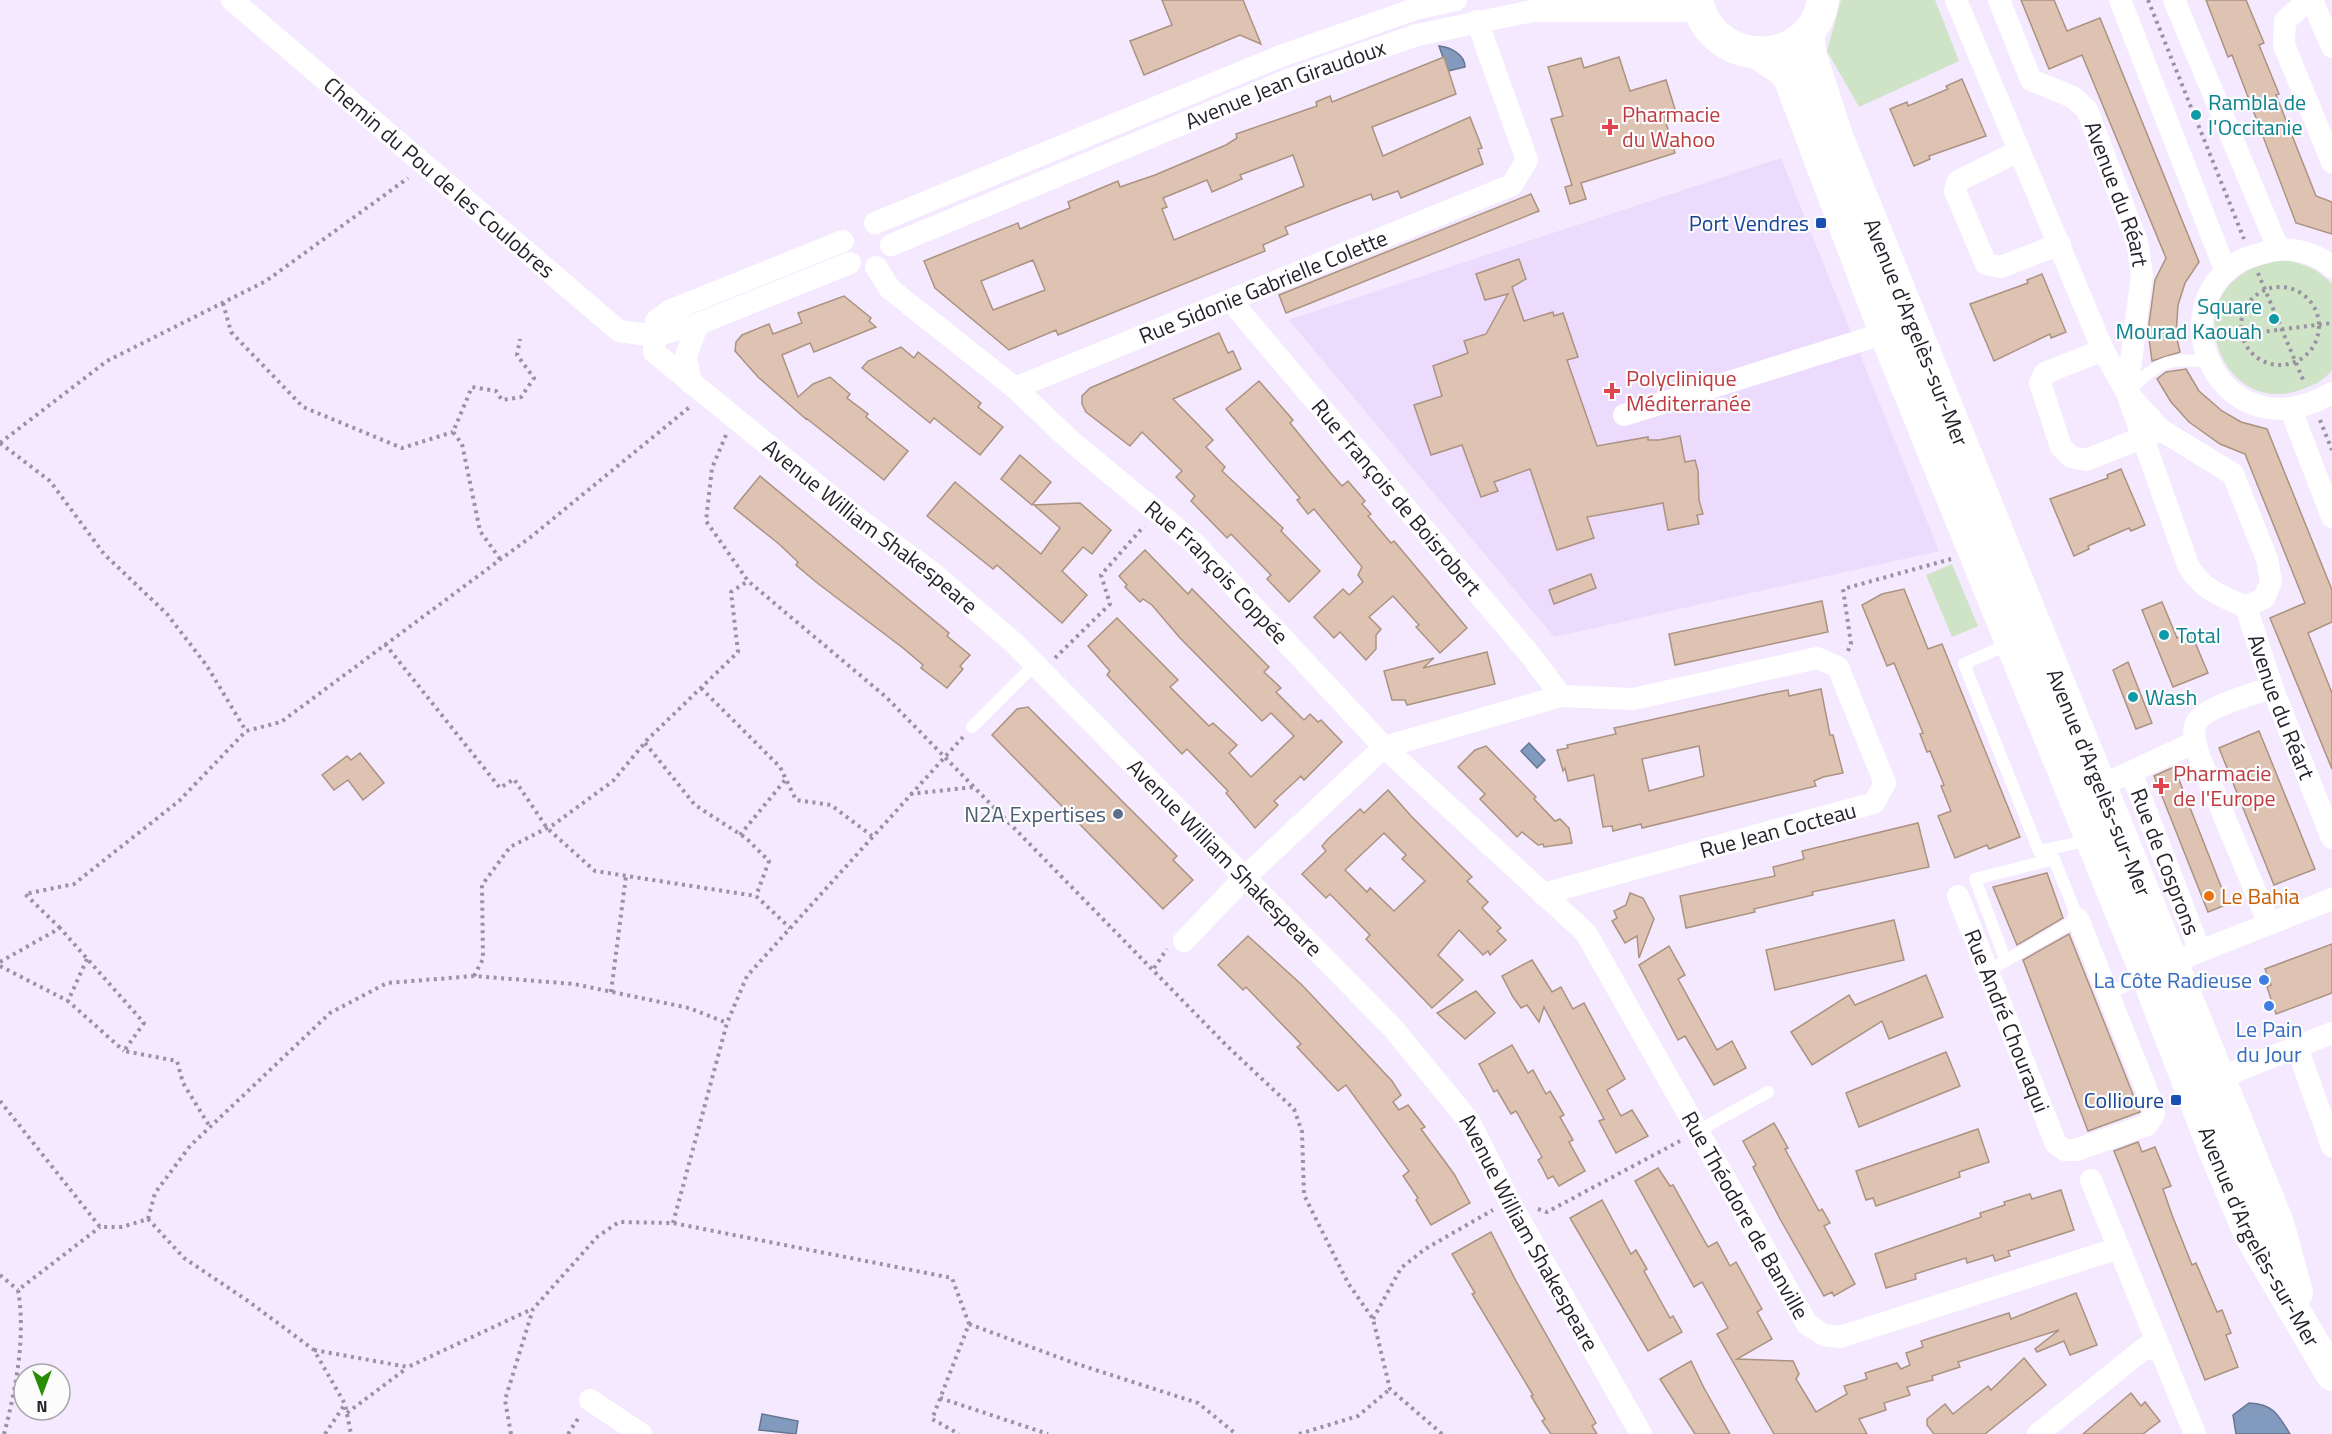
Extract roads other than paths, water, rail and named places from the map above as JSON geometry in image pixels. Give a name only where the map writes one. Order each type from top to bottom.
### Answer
[{"type":"main road","points":[[1698,5],[1707,27],[1720,40],[1736,49],[1757,53],[1775,51],[1793,44],[1808,32],[1817,19],[1823,0]]},
{"type":"main road","name":"Avenue d'Argelès-sur-Mer","points":[[1808,32],[1813,65],[1837,136],[2036,621],[2100,786],[2278,1223],[2308,1334]]},
{"type":"main road","name":"Avenue d'Argelès-sur-Mer","points":[[1757,53],[1783,70],[1790,80],[1885,333],[2091,840],[2174,963],[2250,1236],[2308,1334]]},
{"type":"main road","points":[[2308,1334],[2332,1375]]},
{"type":"street","name":"Chemin du Pou de les Coulobres","points":[[232,0],[619,332],[655,336]]},
{"type":"street","name":"Avenue du Réart","points":[[1956,0],[2103,350],[2152,434],[2196,579],[2209,590],[2246,608],[2272,687],[2332,838]]},
{"type":"street","name":"Avenue du Réart","points":[[1999,0],[2031,80],[2073,97],[2087,110],[2137,242],[2142,274],[2127,393]]},
{"type":"street","points":[[2120,0],[2226,272]]},
{"type":"street","points":[[2174,0],[2278,248]]},
{"type":"street","points":[[2332,47],[2310,0],[2285,21],[2284,45],[2332,162]]},
{"type":"street","name":"Avenue Jean Giraudoux","points":[[875,223],[1281,56],[1415,9],[1450,1]]},
{"type":"street","name":"Avenue Jean Giraudoux","points":[[891,245],[1288,80],[1417,35],[1532,11],[1698,5]]},
{"type":"street","name":"Rue Sidonie Gabrielle Colette","points":[[1015,388],[1512,185],[1527,160],[1469,23]]},
{"type":"street","points":[[2019,151],[1958,181],[1955,191],[1986,264],[2001,267],[2060,244]]},
{"type":"street","points":[[875,223],[883,228],[891,245],[884,262],[876,267],[858,268],[850,263],[845,255],[843,241],[849,229],[857,224],[875,223]]},
{"type":"street","points":[[655,336],[656,321],[669,311],[843,241]]},
{"type":"street","points":[[2323,398],[2290,410],[2266,408],[2244,400],[2217,377],[2208,362],[2202,325],[2207,301],[2226,272],[2242,260],[2278,248],[2306,253],[2332,267]]},
{"type":"street","points":[[655,336],[698,324],[850,263]]},
{"type":"street","name":"Rue François Coppée","points":[[876,267],[890,290],[1015,388],[1071,441],[1193,542],[1384,747],[1543,894]]},
{"type":"street","name":"Rue François de Boisrobert","points":[[1230,300],[1524,648],[1561,696]]},
{"type":"street","points":[[686,356],[698,324]]},
{"type":"street","points":[[1624,415],[1885,333]]},
{"type":"street","points":[[655,336],[686,356],[698,388]]},
{"type":"street","name":"Avenue William Shakespeare","points":[[655,336],[654,352],[860,520],[934,574],[1039,668],[1392,1027],[1469,1121],[1509,1200],[1641,1434]]},
{"type":"street","points":[[2103,350],[2045,373],[2040,383],[2061,447],[2071,457],[2086,460],[2152,434]]},
{"type":"street","points":[[2290,410],[2332,517]]},
{"type":"street","name":"Avenue du Réart","points":[[2152,434],[2233,474],[2267,559],[2271,582],[2264,598],[2246,608]]},
{"type":"street","name":"Rue Jean Cocteau","points":[[1543,894],[1874,803],[1885,783],[1838,667],[1817,658],[1633,699],[1561,696]]},
{"type":"street","points":[[2269,924],[2195,742],[2195,725],[2202,714],[2272,687]]},
{"type":"street","points":[[1184,941],[1245,877],[1384,747],[1561,696]]},
{"type":"street","name":"Rue de Cosprons","points":[[2100,786],[2195,742]]},
{"type":"street","name":"Rue de Cosprons","points":[[2131,772],[2174,963]]},
{"type":"street","name":"Rue Théodore de Banville","points":[[1543,894],[1586,933],[1807,1324],[1824,1335],[1840,1337],[2119,1248]]},
{"type":"street","name":"Rue André Chouraqui","points":[[1958,896],[1997,966],[2056,1144],[2066,1150],[2076,1150],[2147,1125],[2154,1114],[2152,1103],[2108,994]]},
{"type":"street","points":[[2174,963],[2332,899]]},
{"type":"street","points":[[2078,919],[2108,994]]},
{"type":"street","points":[[2219,1078],[2332,1033]]},
{"type":"street","points":[[2297,1047],[2332,1146]]},
{"type":"street","points":[[2091,1180],[2194,1434]]},
{"type":"street","points":[[2038,1434],[2146,1347],[2162,1352]]},
{"type":"street","points":[[591,1400],[641,1434]]},
{"type":"lane","points":[[1450,1],[1469,23]]},
{"type":"lane","points":[[2127,393],[2154,367],[2181,358],[2208,362]]},
{"type":"lane","points":[[2011,643],[1964,664],[2039,851],[2091,840]]},
{"type":"lane","points":[[972,728],[1039,668]]},
{"type":"lane","points":[[2054,859],[2078,919],[1997,966],[1975,879],[2054,859]]},
{"type":"lane","points":[[2108,994],[2174,963]]},
{"type":"lane","points":[[1698,1131],[1768,1092]]},
{"type":"water","points":[[1439,46],[1457,52],[1463,59],[1465,67],[1448,71]]},
{"type":"water","points":[[1529,743],[1545,760],[1537,768],[1521,751]]},
{"type":"water","points":[[2249,1403],[2264,1405],[2274,1411],[2290,1434],[2236,1434],[2233,1415]]},
{"type":"water","points":[[762,1414],[798,1421],[796,1434],[759,1430]]},
{"type":"place","name":"Rambla de l'Occitanie","points":[[2196,115]]},
{"type":"place","name":"Pharmacie du Wahoo","points":[[1610,127]]},
{"type":"place","name":"Port Vendres","points":[[1821,223]]},
{"type":"place","name":"Square Mourad Kaouah","points":[[2274,319]]},
{"type":"place","name":"Polyclinique Méditerranée","points":[[1612,391]]},
{"type":"place","name":"Total","points":[[2164,635]]},
{"type":"place","name":"Wash","points":[[2133,697]]},
{"type":"place","name":"Pharmacie de l'Europe","points":[[2161,786]]},
{"type":"place","name":"N2A Expertises","points":[[1118,814]]},
{"type":"place","name":"Le Bahia","points":[[2209,896]]},
{"type":"place","name":"La Côte Radieuse","points":[[2264,980]]},
{"type":"place","name":"Le Pain du Jour","points":[[2269,1006]]},
{"type":"place","name":"Collioure","points":[[2176,1100]]}]
